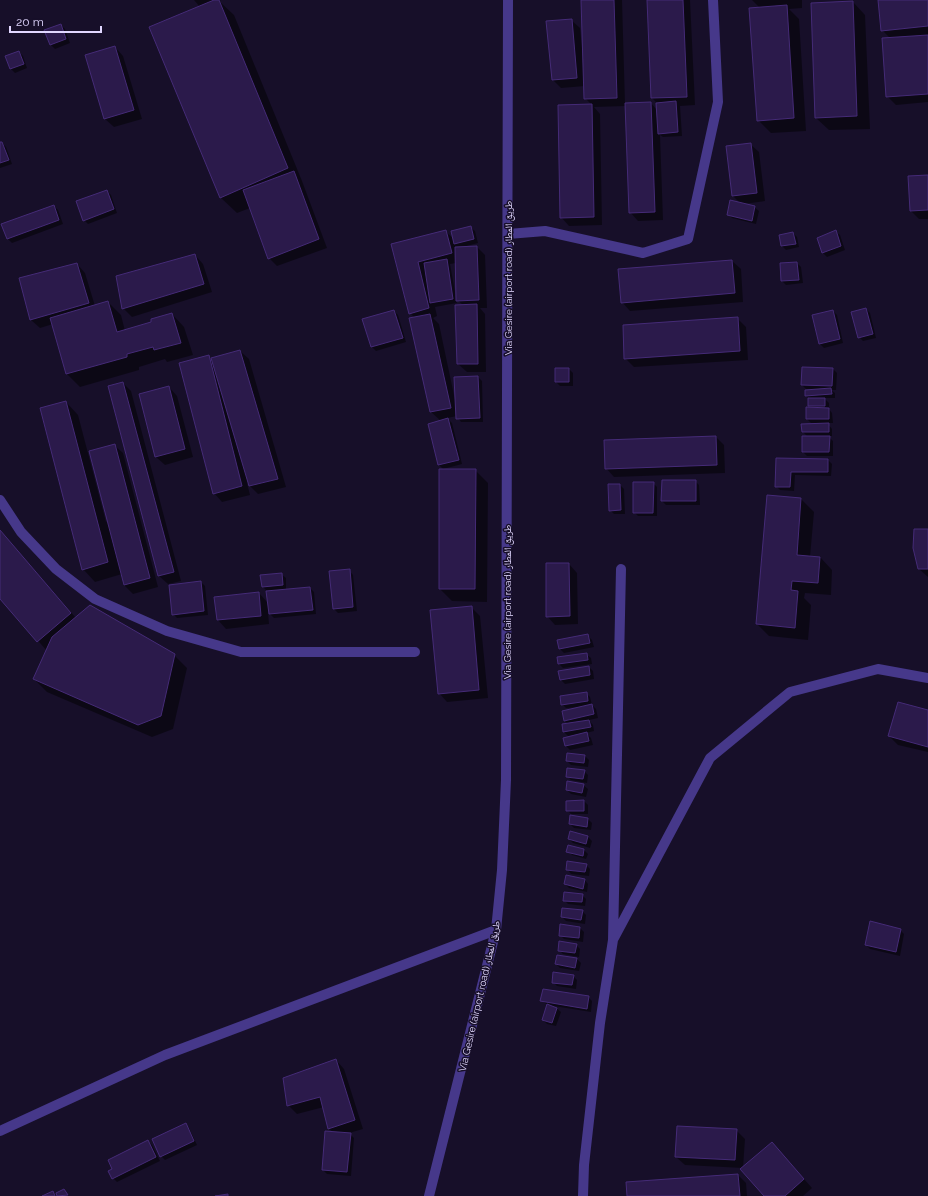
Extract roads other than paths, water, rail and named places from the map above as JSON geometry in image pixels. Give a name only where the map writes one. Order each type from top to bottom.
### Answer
[{"type":"street","name":"Via Gesire (airport road) طريق المطار","points":[[429,1196],[496,930],[502,870],[506,780],[508,0]]},
{"type":"street","points":[[508,234],[545,231],[643,253],[688,239],[718,102],[713,0]]},
{"type":"street","points":[[0,500],[21,532],[56,570],[95,599],[167,631],[241,652],[415,652]]},
{"type":"street","points":[[583,1196],[584,1165],[600,1023],[613,940],[621,569]]},
{"type":"street","points":[[613,940],[710,758],[790,692],[878,669],[928,678]]},
{"type":"street","points":[[0,1131],[165,1055],[496,930]]}]
